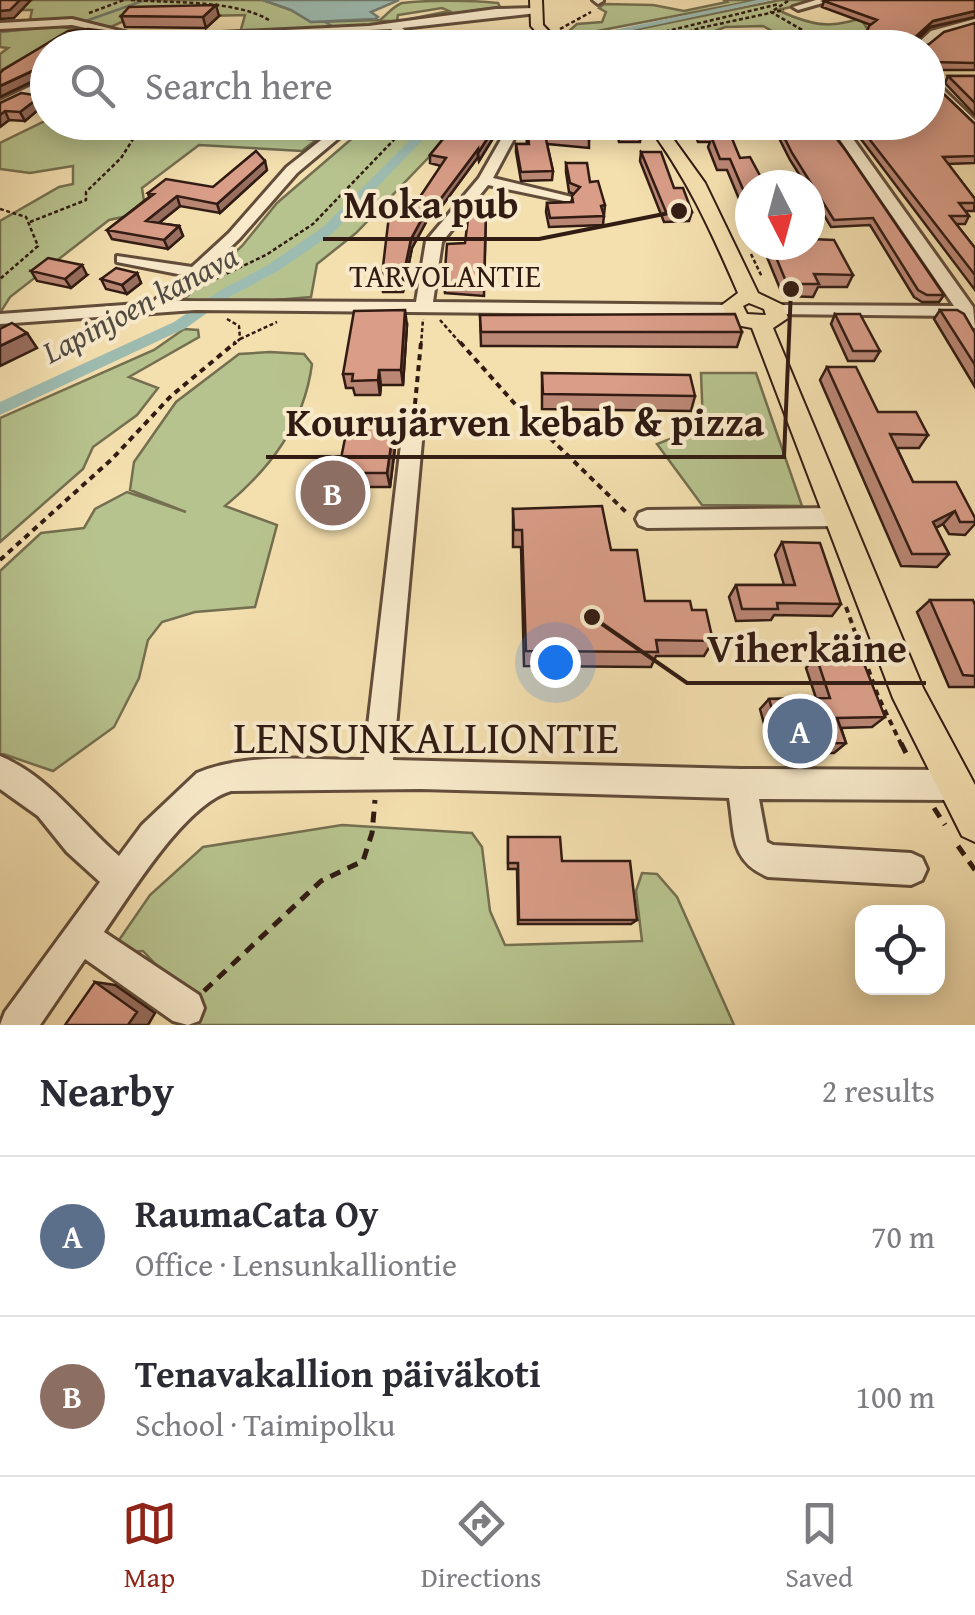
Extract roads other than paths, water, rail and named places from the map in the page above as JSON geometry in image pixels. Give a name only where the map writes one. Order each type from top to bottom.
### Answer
[{"type":"main road","points":[[535,6],[543,30]]},
{"type":"main road","points":[[668,140],[699,185],[755,310],[910,698],[944,798],[975,823]]},
{"type":"street","points":[[794,4],[828,0]]},
{"type":"street","points":[[339,30],[395,27],[535,6]]},
{"type":"street","points":[[0,26],[72,22],[112,30]]},
{"type":"street","points":[[943,30],[975,22]]},
{"type":"street","points":[[395,27],[399,30]]},
{"type":"street","points":[[0,106],[30,90]]},
{"type":"street","points":[[945,95],[975,126]]},
{"type":"street","points":[[158,307],[202,277],[292,170],[330,140]]},
{"type":"street","points":[[429,310],[434,241],[485,180],[506,140]]},
{"type":"street","points":[[847,140],[972,315]]},
{"type":"street","points":[[485,180],[569,198]]},
{"type":"street","points":[[124,259],[202,277]]},
{"type":"street","name":"TARVOLANTIE","points":[[0,319],[195,305],[219,310],[755,310],[972,315]]},
{"type":"street","points":[[375,792],[414,419]]},
{"type":"street","points":[[647,518],[839,517]]},
{"type":"street","points":[[0,770],[50,804],[78,840],[122,878]]},
{"type":"street","name":"LENSUNKALLIONTIE","points":[[18,1025],[164,824],[206,783],[231,776],[375,792],[742,784],[944,798]]},
{"type":"street","points":[[742,784],[753,851],[768,862],[911,869]]},
{"type":"street","points":[[82,936],[186,1008]]},
{"type":"water","points":[[263,0],[399,0],[371,12],[378,17],[375,19],[311,22]]},
{"type":"waterway","points":[[83,22],[145,0]]},
{"type":"waterway","name":"Lapinjoen kanava","points":[[621,30],[769,0]]},
{"type":"waterway","points":[[325,22],[334,27]]},
{"type":"waterway","points":[[0,32],[62,26]]},
{"type":"waterway","name":"Lapinjoen kanava","points":[[0,409],[180,325],[226,293],[273,268],[328,230],[417,140]]},
{"type":"place","name":"Moka pub","points":[[679,211]]},
{"type":"place","name":"Kourujärven kebab & pizza","points":[[791,289]]},
{"type":"place","name":"Tenavakallion päiväkoti","points":[[333,493]]},
{"type":"place","name":"Viherkäine","points":[[592,617]]},
{"type":"place","name":"RaumaCata Oy","points":[[800,731]]}]
